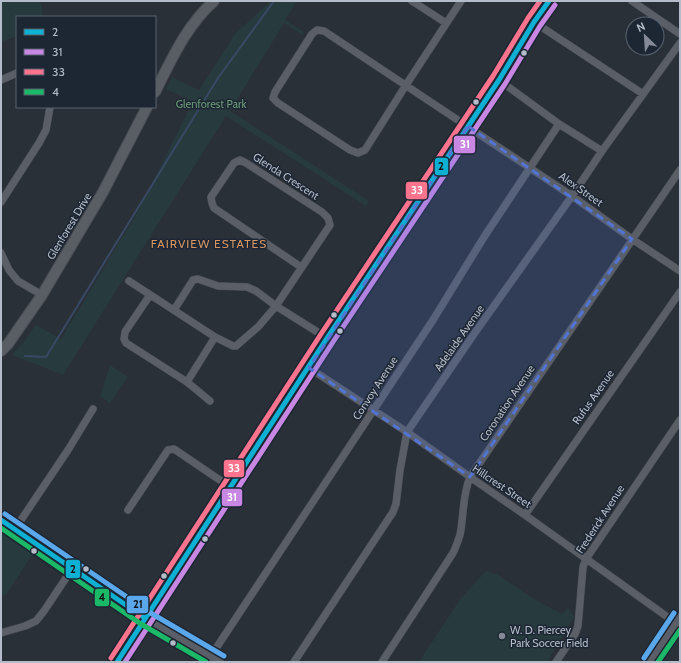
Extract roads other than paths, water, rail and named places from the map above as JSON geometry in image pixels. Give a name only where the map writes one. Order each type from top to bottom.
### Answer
[{"type":"street","points":[[158,79],[194,22],[214,1]]},
{"type":"street","points":[[412,1],[446,24]]},
{"type":"street","points":[[406,85],[461,1]]},
{"type":"street","points":[[117,662],[230,486],[499,80],[534,22],[549,1]]},
{"type":"street","points":[[632,1],[680,34]]},
{"type":"street","points":[[534,22],[643,94]]},
{"type":"street","name":"Alex Street","points":[[406,85],[365,150],[358,153],[350,150],[278,103],[273,98],[275,92],[312,34],[317,30],[324,31],[406,85],[468,126],[529,167],[680,271]]},
{"type":"street","name":"Adelaide Avenue","points":[[294,662],[393,512],[396,504],[407,432],[602,151],[680,42]]},
{"type":"street","points":[[1,80],[16,73]]},
{"type":"street","points":[[499,80],[559,124],[602,151]]},
{"type":"street","points":[[1,202],[46,130],[50,108]]},
{"type":"street","name":"Glenforest Drive","points":[[1,351],[8,344],[42,295],[103,192],[146,108]]},
{"type":"street","name":"Convoy Avenue","points":[[209,659],[432,320],[529,167],[559,124]]},
{"type":"street","name":"Glenda Crescent","points":[[215,337],[236,346],[258,327],[276,306],[330,225],[328,218],[322,212],[246,163],[240,160],[234,163],[211,197],[214,208],[301,267]]},
{"type":"street","name":"Coronation Avenue","points":[[382,662],[453,553],[460,534],[466,486],[470,477],[680,170]]},
{"type":"street","points":[[1,253],[9,270],[18,281],[42,295]]},
{"type":"street","points":[[174,310],[193,280],[198,279],[218,286],[247,287],[256,291],[276,306],[328,338]]},
{"type":"street","points":[[129,281],[215,337],[187,382]]},
{"type":"street","name":"Rufus Avenue","points":[[525,515],[680,292]]},
{"type":"street","points":[[150,295],[125,332],[124,339],[126,343],[187,382],[210,401]]},
{"type":"street","name":"Hillcrest Street","points":[[309,368],[407,432],[586,559],[679,622]]},
{"type":"street","points":[[15,529],[68,450],[93,409]]},
{"type":"street","name":"Frederick Avenue","points":[[556,662],[575,634],[578,626],[583,567],[586,559],[680,420]]},
{"type":"street","points":[[128,510],[168,450],[174,449],[230,486]]},
{"type":"street","points":[[1,520],[145,618],[209,659],[220,662]]},
{"type":"street","points":[[1,633],[36,621],[44,612],[72,569]]},
{"type":"street","points":[[650,662],[679,622]]},
{"type":"waterway","points":[[25,356],[46,357],[218,78],[274,1]]},
{"type":"place","name":"W. D. Piercey Park Soccer Field","points":[[502,636]]},
{"type":"district","name":"FAIRVIEW ESTATES","points":[[209,244]]},
{"type":"park label","name":"Glenforest Park","points":[[211,104]]}]
